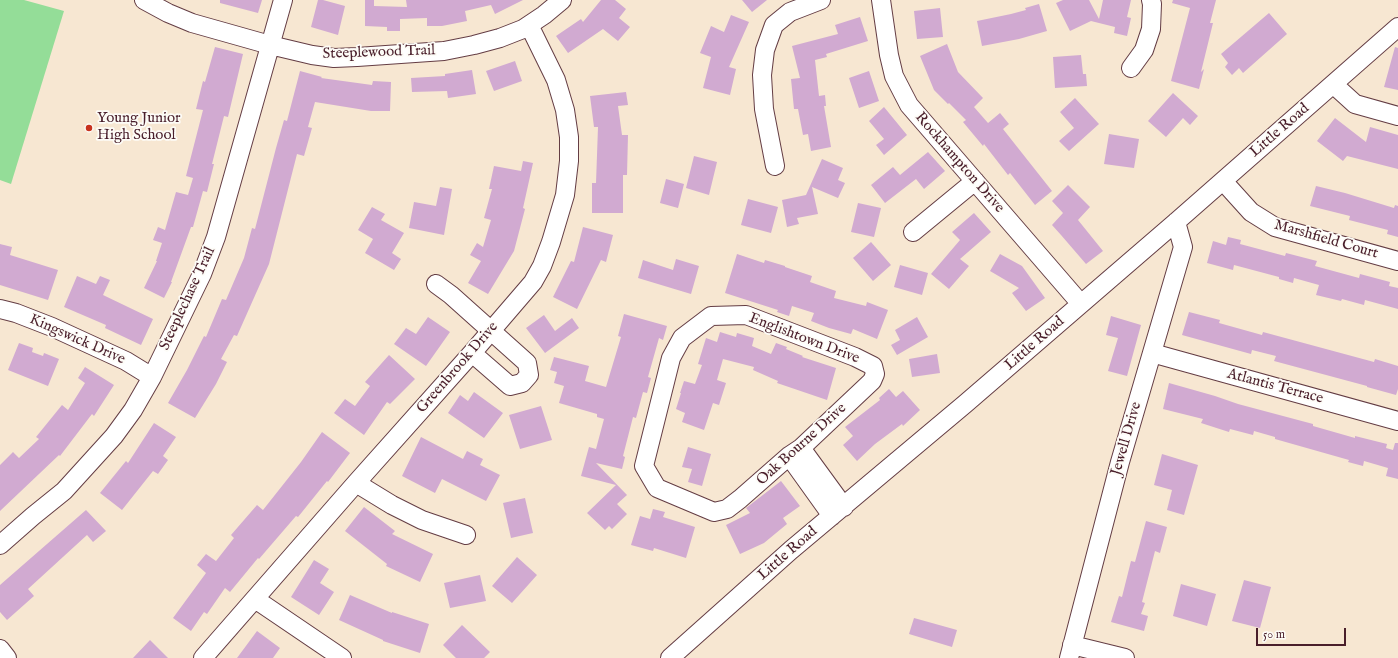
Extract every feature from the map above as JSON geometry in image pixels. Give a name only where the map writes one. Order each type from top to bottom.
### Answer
[{"type":"street","name":"Steeplewood Trail","points":[[144,0],[168,13],[192,23],[270,45],[312,55],[334,58],[444,51],[474,45],[500,38],[523,29],[544,15],[562,0]]},
{"type":"street","name":"Steeplechase Trail","points":[[0,545],[64,491],[114,436],[133,410],[152,377],[202,274],[216,237],[283,0]]},
{"type":"street","points":[[775,166],[764,109],[762,75],[765,50],[774,25],[790,12],[820,0]]},
{"type":"street","name":"Rockhampton Drive","points":[[881,0],[889,55],[894,76],[909,105],[1081,304]]},
{"type":"street","points":[[1131,68],[1144,50],[1151,29],[1151,0]]},
{"type":"street","name":"Greenbrook Drive","points":[[203,658],[533,282],[542,266],[551,242],[564,195],[569,160],[569,137],[565,110],[556,80],[529,25]]},
{"type":"street","name":"Little Road","points":[[670,658],[791,550],[838,512],[1081,304],[1398,27]]},
{"type":"street","points":[[1333,84],[1356,104],[1398,116]]},
{"type":"street","points":[[913,232],[975,181]]},
{"type":"street","name":"Marshfield Court","points":[[1223,181],[1251,212],[1274,227],[1398,261]]},
{"type":"street","name":"Jewell Drive","points":[[1071,651],[1120,462],[1183,247],[1176,222]]},
{"type":"street","points":[[436,284],[452,294],[527,363],[529,375],[522,383],[510,386],[472,352]]},
{"type":"street","name":"Kingswick Drive","points":[[0,309],[16,313],[52,327],[126,361],[152,377]]},
{"type":"street","name":"Englishtown Drive","points":[[714,512],[657,488],[644,466],[671,358],[682,338],[711,316],[746,315],[855,357],[873,366]]},
{"type":"street","name":"Atlantis Terrace","points":[[1152,353],[1398,421]]},
{"type":"street","name":"Oak Bourne Drive","points":[[714,512],[727,508],[740,499],[795,452],[872,381],[875,374],[873,366]]},
{"type":"street","points":[[795,452],[838,512]]},
{"type":"street","points":[[356,483],[392,505],[422,520],[466,535]]},
{"type":"street","points":[[255,599],[342,658]]},
{"type":"street","points":[[0,649],[8,658]]},
{"type":"street","points":[[1071,651],[1126,658]]},
{"type":"green space","points":[[0,0],[24,0],[64,11],[11,184],[0,180]]},
{"type":"building","points":[[220,0],[262,0],[258,13],[220,3]]},
{"type":"building","points":[[318,0],[345,6],[338,35],[311,27]]},
{"type":"building","points":[[365,0],[374,0],[374,6],[407,7],[406,0],[523,0],[495,14],[491,5],[465,11],[467,21],[442,26],[427,26],[427,18],[400,19],[400,31],[387,31],[387,27],[365,26]]},
{"type":"building","points":[[601,0],[615,0],[626,9],[619,18],[630,27],[618,41],[603,29],[568,53],[556,36],[581,19],[583,22]]},
{"type":"building","points":[[742,0],[767,0],[752,12]]},
{"type":"building","points":[[1063,0],[1089,0],[1099,19],[1103,0],[1131,0],[1127,17],[1131,18],[1127,36],[1114,33],[1115,27],[1091,21],[1070,31],[1056,3]]},
{"type":"building","points":[[1173,0],[1216,0],[1210,23],[1213,23],[1201,72],[1204,69],[1199,89],[1171,81],[1190,8],[1172,3]]},
{"type":"building","points":[[1039,4],[1047,31],[1019,39],[982,46],[977,21],[1026,10],[1025,8]]},
{"type":"building","points":[[940,8],[943,37],[917,39],[914,11]]},
{"type":"building","points":[[1269,13],[1287,34],[1243,73],[1239,68],[1232,75],[1225,67],[1228,63],[1221,54]]},
{"type":"building","points":[[731,15],[749,22],[729,67],[736,69],[730,95],[703,88],[711,57],[700,53],[711,26],[724,32]]},
{"type":"building","points":[[860,17],[868,41],[826,54],[827,57],[815,60],[819,96],[825,95],[826,106],[824,106],[831,147],[811,151],[808,134],[803,135],[798,109],[794,109],[791,79],[800,78],[792,46],[838,34],[835,25]]},
{"type":"building","points":[[947,44],[958,72],[983,98],[974,107],[988,123],[1000,113],[1009,124],[1003,129],[1052,191],[1035,205],[1010,173],[1008,175],[984,144],[983,146],[963,122],[966,120],[934,90],[920,56]]},
{"type":"building","points":[[215,47],[243,54],[228,117],[224,116],[212,164],[214,164],[207,192],[203,191],[193,227],[191,227],[172,282],[164,298],[144,288],[157,261],[162,243],[153,240],[158,227],[165,230],[176,192],[188,195],[193,178],[186,176],[203,110],[196,109],[203,81],[205,82]]},
{"type":"building","points":[[1395,47],[1398,48],[1398,90],[1384,87]]},
{"type":"building","points":[[1081,55],[1083,74],[1086,74],[1087,86],[1055,88],[1053,57]]},
{"type":"building","points":[[515,61],[522,81],[494,91],[486,71]]},
{"type":"building","points":[[472,70],[476,94],[448,98],[447,91],[412,92],[411,78],[445,76],[445,74]]},
{"type":"building","points":[[300,71],[322,77],[321,78],[372,85],[373,81],[391,82],[390,111],[371,111],[315,102],[308,127],[312,128],[304,156],[297,154],[269,264],[237,336],[234,335],[221,359],[227,362],[216,384],[195,418],[168,403],[204,336],[206,337],[222,299],[226,300],[244,258],[252,228],[255,229],[276,148],[284,120],[287,121]]},
{"type":"building","points":[[869,71],[879,101],[859,108],[849,78]]},
{"type":"building","points":[[626,92],[628,105],[618,106],[622,135],[628,135],[627,175],[623,175],[623,213],[592,213],[592,183],[596,183],[598,127],[594,127],[590,96]]},
{"type":"building","points":[[1173,93],[1198,116],[1190,125],[1183,118],[1166,137],[1148,121]]},
{"type":"building","points":[[1075,98],[1099,124],[1069,151],[1059,141],[1074,128],[1060,112]]},
{"type":"building","points":[[884,107],[907,135],[884,155],[876,145],[884,139],[869,121]]},
{"type":"building","points":[[1335,118],[1366,142],[1370,127],[1398,135],[1398,169],[1347,156],[1343,161],[1317,141]]},
{"type":"building","points":[[1109,134],[1139,139],[1134,168],[1104,164]]},
{"type":"building","points":[[928,152],[945,171],[924,189],[916,179],[885,203],[871,185],[893,167],[900,175]]},
{"type":"building","points":[[694,156],[717,162],[709,195],[686,188]]},
{"type":"building","points":[[822,159],[843,168],[838,180],[845,183],[838,198],[812,187],[818,214],[797,218],[799,224],[787,227],[782,200],[806,195]]},
{"type":"building","points":[[523,161],[533,163],[523,208],[525,209],[514,251],[488,294],[468,283],[481,261],[470,255],[477,243],[483,247],[491,220],[484,218],[492,189],[489,189],[494,166],[521,171]]},
{"type":"building","points":[[666,179],[684,184],[678,208],[660,203]]},
{"type":"building","points":[[1068,185],[1090,207],[1078,220],[1103,251],[1086,264],[1052,225],[1063,213],[1052,201]]},
{"type":"building","points":[[1316,186],[1394,208],[1395,205],[1398,206],[1398,237],[1387,234],[1388,230],[1349,220],[1350,216],[1310,206]]},
{"type":"building","points":[[440,187],[452,189],[444,235],[409,228],[414,202],[436,206]]},
{"type":"building","points":[[748,199],[778,207],[771,233],[741,225]]},
{"type":"building","points":[[858,203],[881,208],[874,237],[851,232]]},
{"type":"building","points":[[372,207],[385,214],[381,220],[404,233],[392,253],[401,259],[394,270],[365,253],[373,239],[358,230]]},
{"type":"building","points":[[974,213],[991,232],[960,259],[969,266],[949,289],[931,274],[960,240],[952,232]]},
{"type":"building","points":[[583,227],[613,235],[606,262],[601,260],[577,309],[553,297],[571,261],[574,262]]},
{"type":"building","points":[[1228,237],[1241,240],[1240,244],[1285,256],[1286,253],[1317,261],[1315,266],[1359,278],[1360,274],[1390,282],[1389,286],[1398,288],[1398,309],[1365,300],[1364,305],[1342,299],[1341,301],[1316,295],[1319,285],[1294,278],[1293,283],[1279,279],[1279,277],[1234,265],[1233,270],[1207,263],[1213,241],[1226,245]]},
{"type":"building","points":[[871,242],[891,265],[873,281],[853,258]]},
{"type":"building","points":[[0,244],[12,247],[10,255],[58,270],[48,300],[0,285]]},
{"type":"building","points":[[737,254],[764,263],[765,260],[812,276],[810,282],[836,291],[834,298],[866,306],[867,302],[888,310],[877,339],[853,329],[851,334],[829,328],[811,321],[814,313],[792,306],[789,316],[777,312],[778,310],[725,293]]},
{"type":"building","points":[[1000,254],[1022,266],[1045,298],[1026,311],[1012,293],[1019,288],[990,271]]},
{"type":"building","points":[[676,259],[699,266],[691,294],[638,278],[643,260],[673,270]]},
{"type":"building","points":[[900,265],[928,273],[922,295],[894,287]]},
{"type":"building","points":[[77,276],[96,284],[100,276],[110,280],[103,295],[153,319],[141,345],[105,328],[106,325],[64,307]]},
{"type":"building","points":[[1189,312],[1220,320],[1219,323],[1262,335],[1263,332],[1374,362],[1375,359],[1398,366],[1398,389],[1396,395],[1274,361],[1276,356],[1252,350],[1251,354],[1182,335]]},
{"type":"building","points":[[624,314],[667,326],[663,340],[659,338],[648,377],[651,378],[647,393],[643,392],[636,418],[633,417],[623,456],[625,457],[622,469],[596,463],[627,495],[617,504],[627,514],[612,529],[609,526],[605,530],[587,513],[616,485],[581,476],[589,447],[596,449],[604,419],[597,417],[597,414],[559,403],[564,386],[554,383],[557,372],[550,370],[554,357],[589,366],[585,381],[606,387],[621,337],[618,336]]},
{"type":"building","points":[[544,315],[555,331],[572,318],[579,328],[545,353],[526,328]]},
{"type":"building","points":[[1111,316],[1141,325],[1127,376],[1108,371],[1118,338],[1106,335]]},
{"type":"building","points":[[428,317],[450,332],[426,366],[394,344],[406,328],[416,334]]},
{"type":"building","points":[[917,317],[928,337],[897,355],[891,345],[900,340],[895,330]]},
{"type":"building","points":[[720,332],[736,337],[737,333],[754,338],[752,346],[771,354],[776,343],[787,347],[786,349],[803,356],[802,357],[836,368],[827,400],[777,383],[778,381],[753,370],[754,367],[723,359],[717,380],[726,383],[719,405],[713,403],[704,430],[682,422],[685,413],[676,409],[684,381],[695,384],[702,365],[698,364],[706,338],[717,342]]},
{"type":"building","points":[[19,343],[33,348],[32,352],[43,356],[44,353],[59,359],[48,386],[8,370]]},
{"type":"building","points":[[937,354],[940,373],[912,377],[909,359]]},
{"type":"building","points":[[389,355],[415,379],[390,404],[387,402],[364,435],[334,413],[345,399],[355,406],[370,386],[365,382]]},
{"type":"building","points":[[85,367],[114,385],[94,416],[92,414],[60,456],[59,455],[0,511],[0,465],[13,452],[19,458],[39,439],[36,437],[62,405],[68,410],[85,383],[78,378]]},
{"type":"building","points":[[1169,383],[1238,404],[1313,424],[1313,426],[1355,438],[1355,436],[1387,444],[1386,448],[1393,450],[1395,443],[1398,443],[1398,479],[1386,476],[1388,468],[1364,461],[1363,466],[1348,462],[1349,460],[1275,439],[1275,437],[1254,431],[1253,435],[1230,429],[1229,432],[1201,423],[1203,419],[1163,409]]},
{"type":"building","points":[[889,389],[896,397],[903,391],[920,410],[903,426],[902,424],[875,444],[857,461],[843,445],[853,436],[845,427],[880,400],[879,398]]},
{"type":"building","points":[[474,392],[503,413],[484,438],[448,413],[460,395],[468,401]]},
{"type":"building","points":[[541,406],[552,440],[520,449],[509,415]]},
{"type":"building","points":[[154,423],[176,437],[163,456],[168,460],[158,474],[153,471],[122,510],[100,493],[126,461],[128,463]]},
{"type":"building","points":[[322,432],[350,453],[328,482],[327,481],[298,517],[296,516],[259,559],[258,558],[230,592],[225,588],[207,614],[204,612],[191,631],[173,618],[206,573],[197,565],[206,554],[216,561],[234,538],[231,535],[257,505],[263,510],[301,462]]},
{"type":"building","points":[[421,437],[463,459],[467,451],[483,459],[480,465],[500,475],[486,501],[442,479],[435,493],[402,476]]},
{"type":"building","points":[[688,447],[711,454],[702,486],[688,482],[692,469],[682,467]]},
{"type":"building","points":[[1162,454],[1198,465],[1184,515],[1167,510],[1172,490],[1154,485]]},
{"type":"building","points":[[781,481],[800,506],[783,518],[787,524],[764,543],[740,554],[726,525],[750,513],[746,508]]},
{"type":"building","points":[[525,498],[533,533],[511,538],[503,503]]},
{"type":"building","points":[[364,507],[395,531],[392,534],[433,554],[420,582],[386,566],[387,564],[345,531]]},
{"type":"building","points":[[653,509],[665,512],[663,517],[695,527],[686,558],[654,548],[653,551],[631,545],[640,516],[650,519]]},
{"type":"building","points":[[86,510],[106,531],[93,542],[87,535],[28,589],[34,596],[7,620],[0,612],[0,585]]},
{"type":"building","points":[[1146,521],[1167,527],[1160,553],[1155,551],[1142,602],[1145,603],[1141,614],[1148,616],[1144,631],[1111,622],[1119,596],[1122,597],[1131,561],[1135,562]]},
{"type":"building","points":[[517,557],[537,575],[512,603],[492,586]]},
{"type":"building","points":[[314,560],[329,569],[320,583],[334,592],[319,615],[291,597]]},
{"type":"building","points":[[480,575],[486,601],[450,608],[444,583]]},
{"type":"building","points":[[1244,580],[1271,587],[1260,628],[1232,621]]},
{"type":"building","points":[[1181,584],[1216,594],[1207,626],[1173,616]]},
{"type":"building","points":[[350,595],[392,613],[429,624],[420,653],[383,641],[339,620]]},
{"type":"building","points":[[914,618],[957,630],[952,647],[909,634]]},
{"type":"building","points":[[462,625],[490,652],[484,658],[456,658],[443,645]]},
{"type":"building","points":[[257,631],[280,648],[273,658],[237,658]]},
{"type":"building","points":[[150,640],[168,658],[133,658]]},
{"type":"place","name":"Young Junior High School","points":[[89,128]]}]
